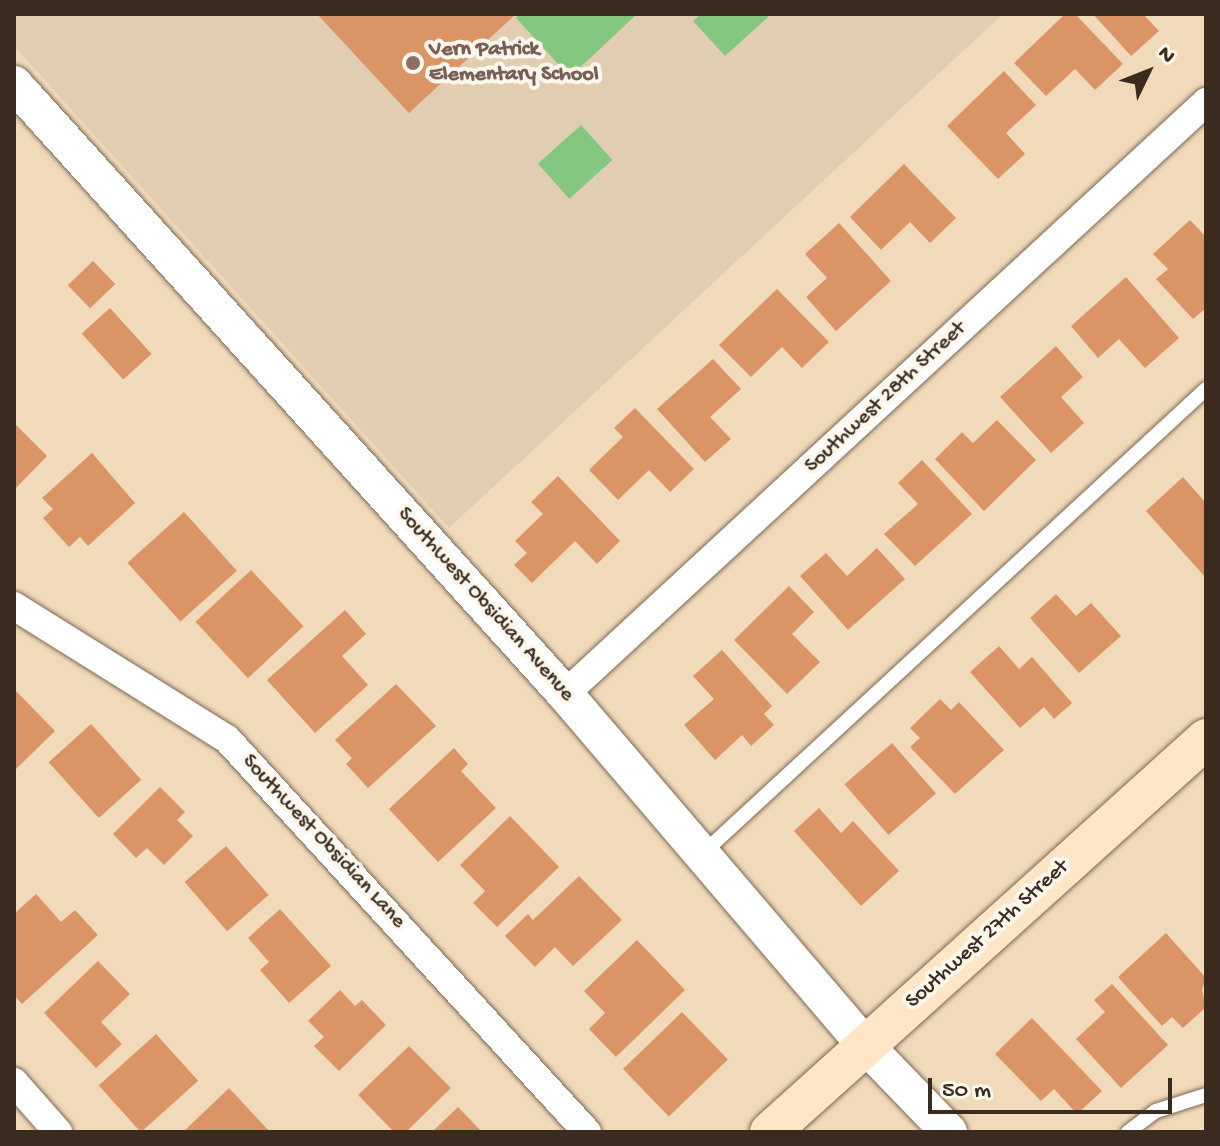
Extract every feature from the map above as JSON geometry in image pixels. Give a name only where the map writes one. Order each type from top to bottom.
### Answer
[{"type":"main road","name":"Southwest 27th Street","points":[[770,1132],[1206,739]]},
{"type":"street","name":"Southwest Obsidian Avenue","points":[[14,84],[565,694],[865,1045],[949,1132]]},
{"type":"street","name":"Southwest 28th Street","points":[[565,694],[1206,102]]},
{"type":"street","name":"Southwest Obsidian Lane","points":[[14,606],[227,739],[587,1132]]},
{"type":"street","points":[[14,1082],[58,1132]]},
{"type":"lane","points":[[702,854],[1206,389]]},
{"type":"lane","points":[[1128,1132],[1156,1111],[1206,1095]]},
{"type":"shaded area","points":[[14,14],[1003,14],[449,528],[14,46]]},
{"type":"green space","points":[[520,14],[637,14],[570,77],[516,18]]},
{"type":"green space","points":[[701,14],[765,14],[768,17],[725,56],[693,21]]},
{"type":"green space","points":[[581,125],[612,160],[569,199],[538,164]]},
{"type":"building","name":"Vern Patrick Elementary School","points":[[317,14],[516,14],[409,113]]},
{"type":"building","points":[[1065,14],[1075,14],[1123,64],[1095,90],[1075,69],[1046,96],[1014,63]]},
{"type":"building","points":[[1093,14],[1143,14],[1159,31],[1131,56]]},
{"type":"building","points":[[1004,71],[1036,105],[1006,133],[1025,154],[998,179],[947,126]]},
{"type":"building","points":[[904,164],[956,218],[930,243],[910,222],[881,250],[850,217]]},
{"type":"building","points":[[1190,220],[1206,237],[1206,308],[1193,319],[1156,279],[1168,269],[1153,254]]},
{"type":"building","points":[[839,223],[891,281],[836,331],[806,297],[827,278],[805,254]]},
{"type":"building","points":[[93,261],[115,284],[90,308],[68,285]]},
{"type":"building","points":[[1126,277],[1179,338],[1145,368],[1119,339],[1098,358],[1071,326]]},
{"type":"building","points":[[777,289],[829,342],[802,368],[782,347],[751,377],[719,345]]},
{"type":"building","points":[[110,308],[151,354],[123,380],[82,333]]},
{"type":"building","points":[[1056,346],[1083,377],[1061,397],[1084,423],[1051,453],[1000,397]]},
{"type":"building","points":[[713,359],[741,389],[710,417],[731,439],[705,462],[657,409]]},
{"type":"building","points":[[635,408],[694,469],[670,492],[649,470],[618,500],[589,470],[623,437],[614,428]]},
{"type":"building","points":[[997,420],[1036,460],[984,511],[935,459],[962,432],[973,443]]},
{"type":"building","points":[[14,423],[47,456],[14,490]]},
{"type":"building","points":[[92,453],[135,503],[88,546],[80,537],[69,547],[43,518],[53,509],[42,498]]},
{"type":"building","points":[[922,460],[972,514],[915,566],[884,534],[918,504],[898,483]]},
{"type":"building","points":[[558,476],[620,541],[597,564],[575,541],[532,583],[514,565],[527,553],[515,541],[543,514],[531,502]]},
{"type":"building","points":[[1183,477],[1206,503],[1206,578],[1146,511]]},
{"type":"building","points":[[184,512],[237,571],[180,622],[128,563]]},
{"type":"building","points":[[877,548],[905,579],[848,630],[800,576],[826,553],[847,576]]},
{"type":"building","points":[[251,570],[304,626],[248,678],[195,622]]},
{"type":"building","points":[[789,586],[814,612],[792,634],[820,662],[787,694],[734,640]]},
{"type":"building","points":[[1056,594],[1076,616],[1091,603],[1121,636],[1079,673],[1030,618]]},
{"type":"building","points":[[345,610],[366,634],[342,656],[368,685],[315,733],[267,680]]},
{"type":"building","points":[[999,646],[1019,669],[1032,657],[1072,703],[1054,719],[1044,707],[1020,728],[970,672]]},
{"type":"building","points":[[722,650],[772,706],[764,714],[774,725],[751,746],[742,735],[715,760],[684,725],[714,699],[693,676]]},
{"type":"building","points":[[396,684],[436,726],[368,788],[346,764],[352,758],[335,740]]},
{"type":"building","points":[[14,689],[55,731],[14,771]]},
{"type":"building","points":[[940,699],[951,710],[959,702],[1004,750],[955,794],[910,747],[920,738],[910,728]]},
{"type":"building","points":[[91,724],[141,780],[99,818],[49,762]]},
{"type":"building","points":[[892,743],[936,794],[888,835],[844,784]]},
{"type":"building","points":[[454,748],[468,764],[461,771],[496,808],[438,862],[389,809]]},
{"type":"building","points":[[160,787],[185,812],[177,820],[193,836],[164,865],[147,848],[136,858],[113,834]]},
{"type":"building","points":[[819,808],[841,833],[853,821],[899,871],[861,906],[794,831]]},
{"type":"building","points":[[510,816],[559,867],[497,927],[473,903],[485,891],[460,865]]},
{"type":"building","points":[[226,846],[269,895],[227,931],[184,882]]},
{"type":"building","points":[[579,876],[622,920],[573,966],[555,947],[535,967],[505,936],[528,914],[533,920]]},
{"type":"building","points":[[36,894],[61,922],[75,910],[98,935],[22,1004],[14,995],[14,914]]},
{"type":"building","points":[[280,909],[331,966],[289,1003],[260,970],[269,962],[248,938]]},
{"type":"building","points":[[1166,933],[1206,978],[1202,990],[1206,1007],[1183,1028],[1172,1017],[1162,1026],[1118,977]]},
{"type":"building","points":[[637,940],[685,990],[616,1057],[589,1029],[605,1013],[584,991]]},
{"type":"building","points":[[98,961],[130,994],[101,1022],[122,1044],[96,1068],[44,1013]]},
{"type":"building","points":[[1112,984],[1168,1045],[1121,1088],[1076,1039],[1105,1012],[1094,1000]]},
{"type":"building","points":[[340,990],[355,1006],[362,1000],[386,1025],[339,1071],[314,1046],[324,1037],[308,1021]]},
{"type":"building","points":[[682,1012],[728,1059],[669,1116],[623,1069]]},
{"type":"building","points":[[1032,1018],[1102,1091],[1077,1114],[1054,1089],[1041,1101],[995,1054]]},
{"type":"building","points":[[156,1034],[198,1081],[141,1132],[99,1086]]},
{"type":"building","points":[[409,1046],[451,1088],[406,1132],[394,1132],[358,1095]]},
{"type":"building","points":[[229,1088],[270,1132],[183,1132]]},
{"type":"building","points":[[458,1107],[482,1132],[432,1132]]},
{"type":"place","name":"Vern Patrick Elementary School","points":[[413,63]]}]
